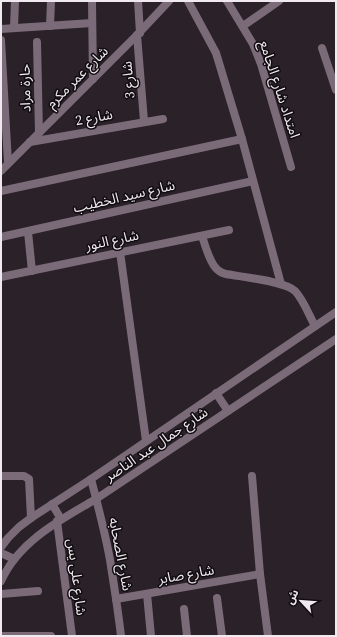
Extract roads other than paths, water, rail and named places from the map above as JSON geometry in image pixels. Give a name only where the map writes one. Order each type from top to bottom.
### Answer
[{"type":"street","points":[[14,28],[15,1]]},
{"type":"street","points":[[50,26],[51,1]]},
{"type":"street","points":[[92,1],[93,79]]},
{"type":"street","name":"شارع 3","points":[[138,1],[144,122]]},
{"type":"street","name":"شارع عمر مكرم","points":[[1,171],[139,34],[169,1]]},
{"type":"street","points":[[188,1],[216,53],[242,139],[281,284]]},
{"type":"street","name":"امتداد شارع الجامع","points":[[227,1],[253,44],[261,64],[291,167]]},
{"type":"street","points":[[243,26],[279,1]]},
{"type":"street","points":[[1,29],[92,23]]},
{"type":"street","points":[[1,40],[8,163]]},
{"type":"street","name":"حارة مراد","points":[[37,42],[39,133]]},
{"type":"street","points":[[322,48],[336,90]]},
{"type":"street","name":"شارع 2","points":[[29,142],[163,119]]},
{"type":"street","points":[[1,191],[242,139]]},
{"type":"street","name":"شارع سيد الخطيب","points":[[1,237],[253,181]]},
{"type":"street","name":"شارع النور","points":[[1,277],[229,230]]},
{"type":"street","points":[[28,232],[32,271]]},
{"type":"street","points":[[202,236],[212,262],[215,268],[220,272],[290,287],[300,297],[315,326]]},
{"type":"street","points":[[120,252],[146,441]]},
{"type":"street","name":"شارع جمال عبد الناصر","points":[[1,547],[19,527],[31,518],[91,479],[336,312]]},
{"type":"street","name":"شارع جمال عبد الناصر","points":[[1,581],[14,559],[27,544],[42,532],[59,520],[96,499],[336,339]]},
{"type":"street","points":[[216,393],[228,411]]},
{"type":"street","points":[[1,476],[24,476],[29,479],[31,518]]},
{"type":"street","points":[[252,476],[260,574],[268,636]]},
{"type":"street","name":"شارع الصحابه","points":[[91,479],[110,558],[121,636]]},
{"type":"street","points":[[52,504],[59,520]]},
{"type":"street","name":"شارع على يس","points":[[59,520],[72,636]]},
{"type":"street","points":[[1,553],[14,559]]},
{"type":"street","name":"شارع صابر","points":[[116,599],[260,574]]},
{"type":"street","points":[[1,594],[38,591]]},
{"type":"street","points":[[147,594],[151,636]]},
{"type":"street","points":[[217,598],[222,636]]},
{"type":"street","points":[[184,609],[187,636]]},
{"type":"street","points":[[1,636],[51,636]]}]
